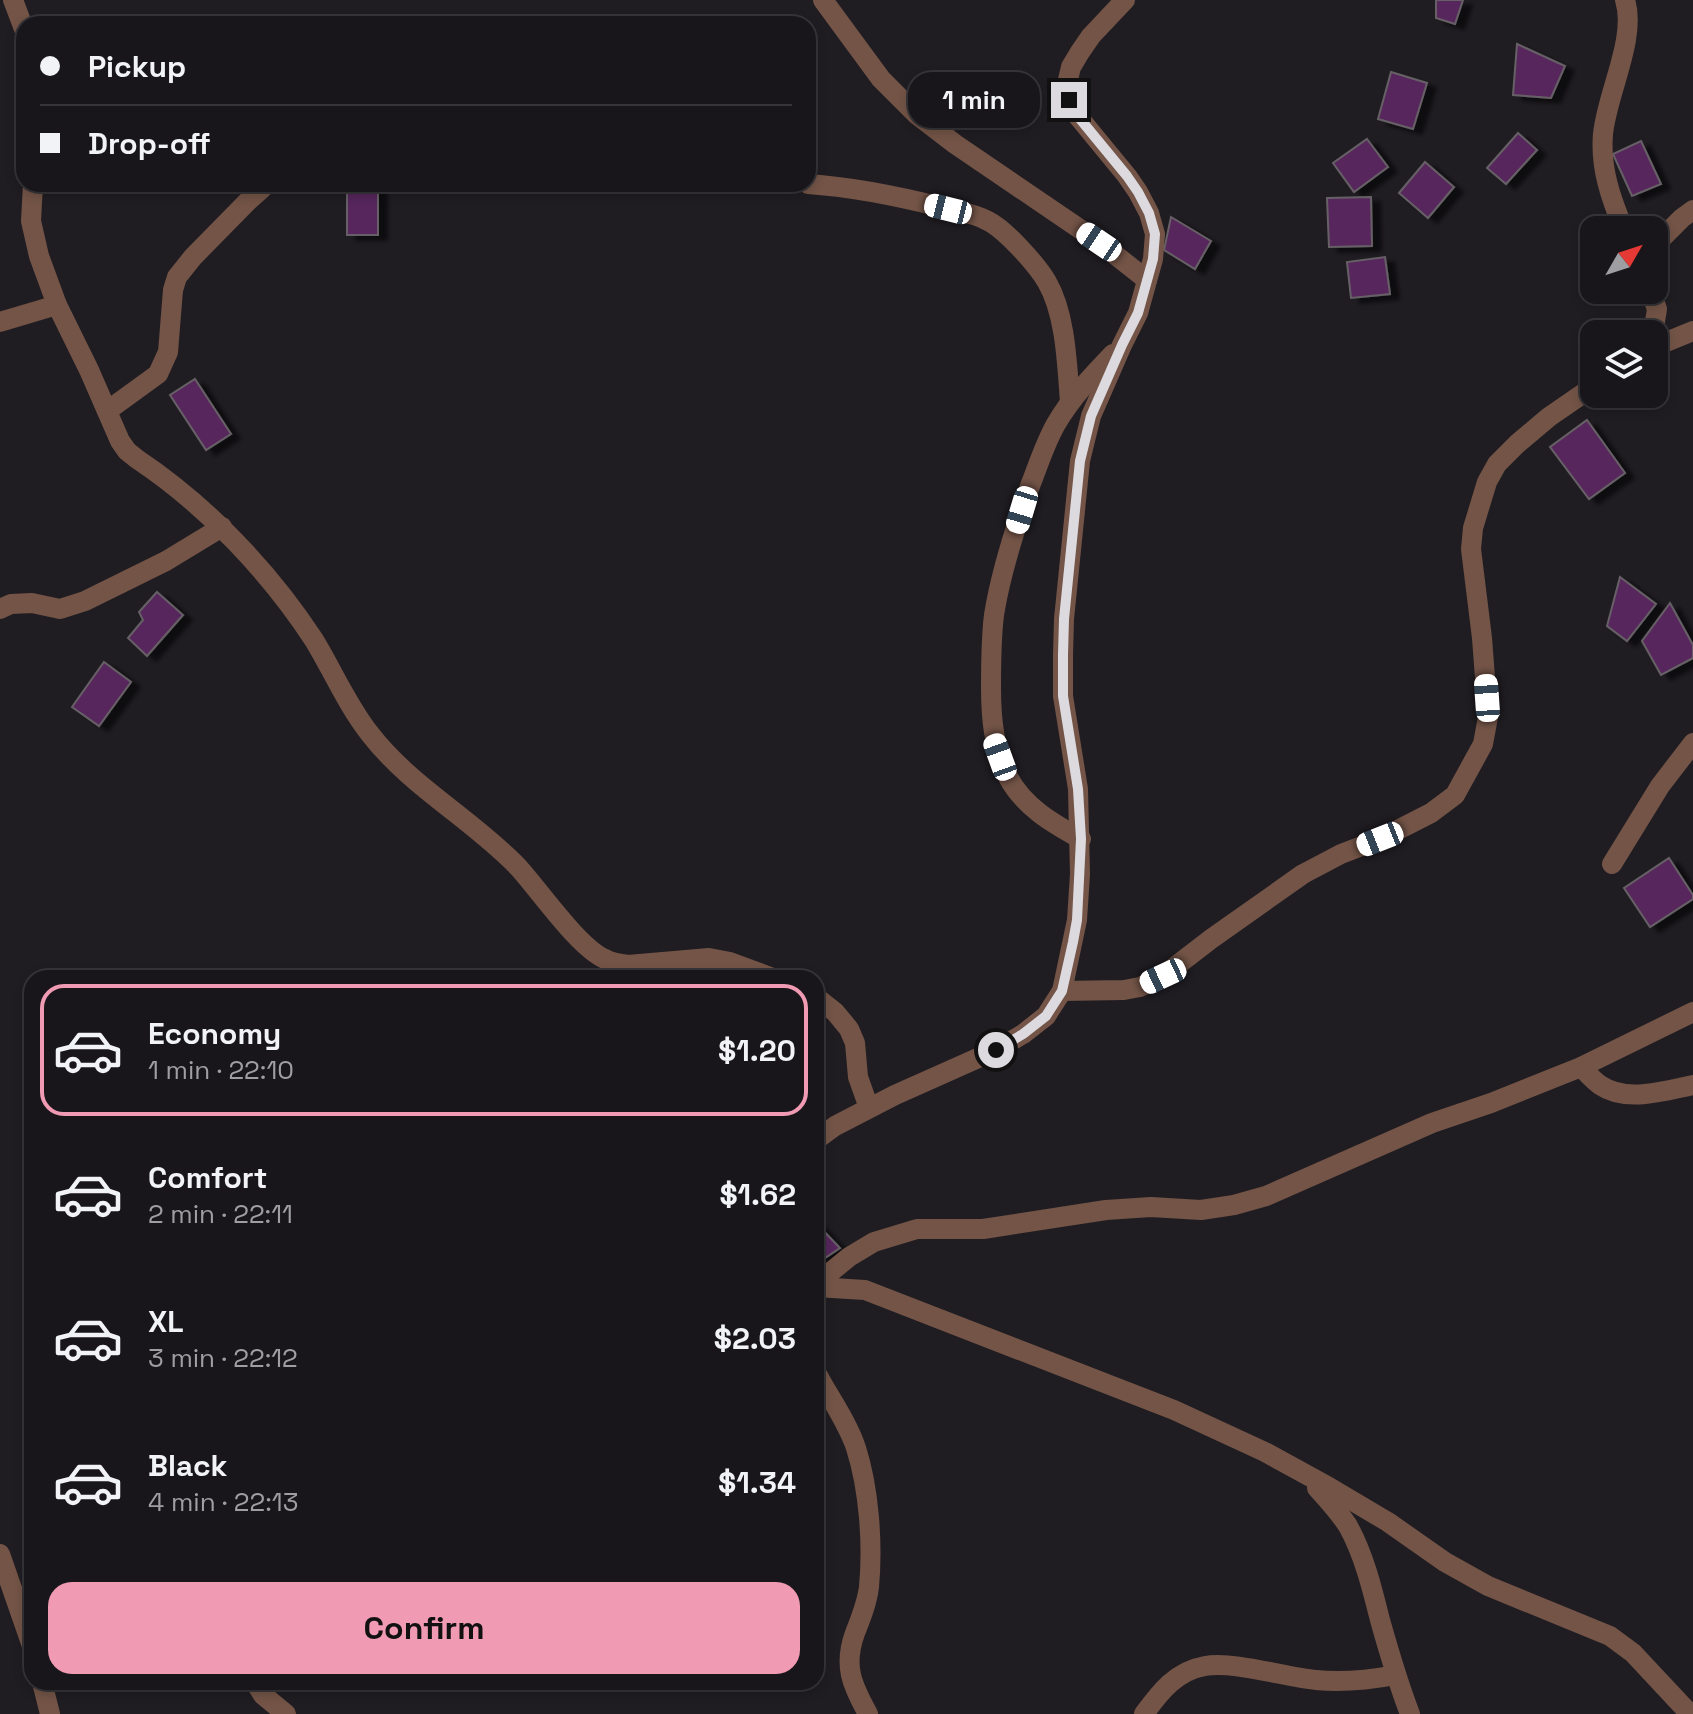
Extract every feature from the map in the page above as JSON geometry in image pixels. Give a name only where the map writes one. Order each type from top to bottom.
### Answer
[{"type":"street","points":[[823,0],[881,79],[916,114],[1099,242],[1147,280]]},
{"type":"street","points":[[824,1134],[869,1108],[996,1050],[1023,1034],[1046,1016],[1062,991],[1077,920],[1081,839],[1078,789],[1063,696],[1064,619],[1080,461],[1091,416],[1138,313],[1153,259],[1155,234],[1149,213],[1127,176],[1076,114],[1069,100],[1067,84],[1071,67],[1091,36],[1125,0]]},
{"type":"street","points":[[1618,216],[1612,201],[1603,152],[1605,121],[1629,21],[1625,0]]},
{"type":"street","points":[[816,185],[845,187],[927,203],[990,221],[1016,244],[1048,283],[1059,315],[1070,402]]},
{"type":"street","points":[[33,192],[31,221],[34,238],[57,305],[120,441],[127,451],[222,527],[258,568],[314,641],[354,711],[386,753],[408,775],[495,844],[589,948],[603,959],[628,965],[709,958],[752,970]]},
{"type":"street","points":[[107,411],[158,374],[168,352],[173,290],[177,277],[258,192]]},
{"type":"street","points":[[1668,232],[1693,210]]},
{"type":"street","points":[[0,322],[57,305]]},
{"type":"street","points":[[1668,341],[1693,331]]},
{"type":"street","points":[[1081,839],[1047,820],[1030,806],[1007,775],[994,739],[991,710],[994,617],[1022,510],[1054,427],[1070,402],[1122,345]]},
{"type":"street","points":[[1062,991],[1124,990],[1140,987],[1163,976],[1303,874],[1418,820],[1455,795],[1483,744],[1488,717],[1471,549],[1473,528],[1487,482],[1497,464],[1517,444],[1580,396]]},
{"type":"street","points":[[0,609],[11,604],[32,603],[60,609],[85,601],[166,561],[222,527]]},
{"type":"street","points":[[1612,864],[1660,786],[1693,743]]},
{"type":"street","points":[[824,1003],[849,1029],[855,1043],[858,1077],[869,1108]]},
{"type":"street","points":[[824,1278],[849,1257],[874,1242],[917,1229],[983,1229],[1106,1210],[1151,1207],[1201,1210],[1266,1196],[1432,1123],[1581,1067],[1693,1012]]},
{"type":"street","points":[[1581,1067],[1600,1085],[1622,1095],[1693,1085]]},
{"type":"street","points":[[824,1286],[865,1290],[1174,1410],[1265,1452],[1388,1522],[1445,1562],[1488,1586],[1610,1636],[1633,1653],[1690,1714]]},
{"type":"street","points":[[824,1386],[856,1449],[870,1529],[869,1590],[849,1656],[849,1673],[868,1714]]},
{"type":"street","points":[[1300,1471],[1333,1506],[1359,1550],[1410,1714]]},
{"type":"street","points":[[0,1554],[24,1623]]},
{"type":"street","points":[[1144,1714],[1168,1683],[1205,1666],[1230,1666],[1328,1681],[1368,1681],[1396,1675]]},
{"type":"street","points":[[44,1690],[50,1714]]},
{"type":"street","points":[[260,1690],[286,1714]]},
{"type":"building","points":[[1436,0],[1463,0],[1455,24],[1436,18]]},
{"type":"building","points":[[1517,44],[1565,66],[1551,98],[1513,95]]},
{"type":"building","points":[[1391,72],[1427,83],[1413,129],[1378,119]]},
{"type":"building","points":[[1518,133],[1537,150],[1506,184],[1487,168]]},
{"type":"building","points":[[1367,139],[1388,167],[1354,192],[1333,163]]},
{"type":"building","points":[[1641,141],[1661,184],[1632,196],[1613,154]]},
{"type":"building","points":[[1425,162],[1454,187],[1428,218],[1399,193]]},
{"type":"building","points":[[347,192],[378,192],[378,235],[347,235]]},
{"type":"building","points":[[1371,197],[1372,246],[1329,247],[1327,198]]},
{"type":"building","points":[[1171,217],[1211,241],[1195,269],[1164,250]]},
{"type":"building","points":[[1385,257],[1390,294],[1351,298],[1347,262]]},
{"type":"building","points":[[195,379],[231,434],[206,450],[170,395]]},
{"type":"building","points":[[1587,420],[1625,473],[1589,499],[1550,447]]},
{"type":"building","points":[[1620,577],[1656,604],[1627,641],[1607,626]]},
{"type":"building","points":[[157,592],[183,615],[147,656],[128,638],[143,620],[139,612]]},
{"type":"building","points":[[1670,603],[1693,645],[1693,658],[1661,675],[1642,641]]},
{"type":"building","points":[[104,662],[131,682],[99,726],[72,707]]},
{"type":"building","points":[[1669,858],[1693,899],[1650,927],[1624,888]]},
{"type":"building","points":[[824,1231],[840,1248],[824,1259]]},
{"type":"route","points":[[996,1050],[1046,1016],[1062,991],[1069,964],[1077,920],[1081,839],[1078,789],[1063,696],[1063,655],[1080,461],[1091,416],[1138,313],[1153,259],[1155,234],[1138,192],[1076,114],[1069,100]]}]
